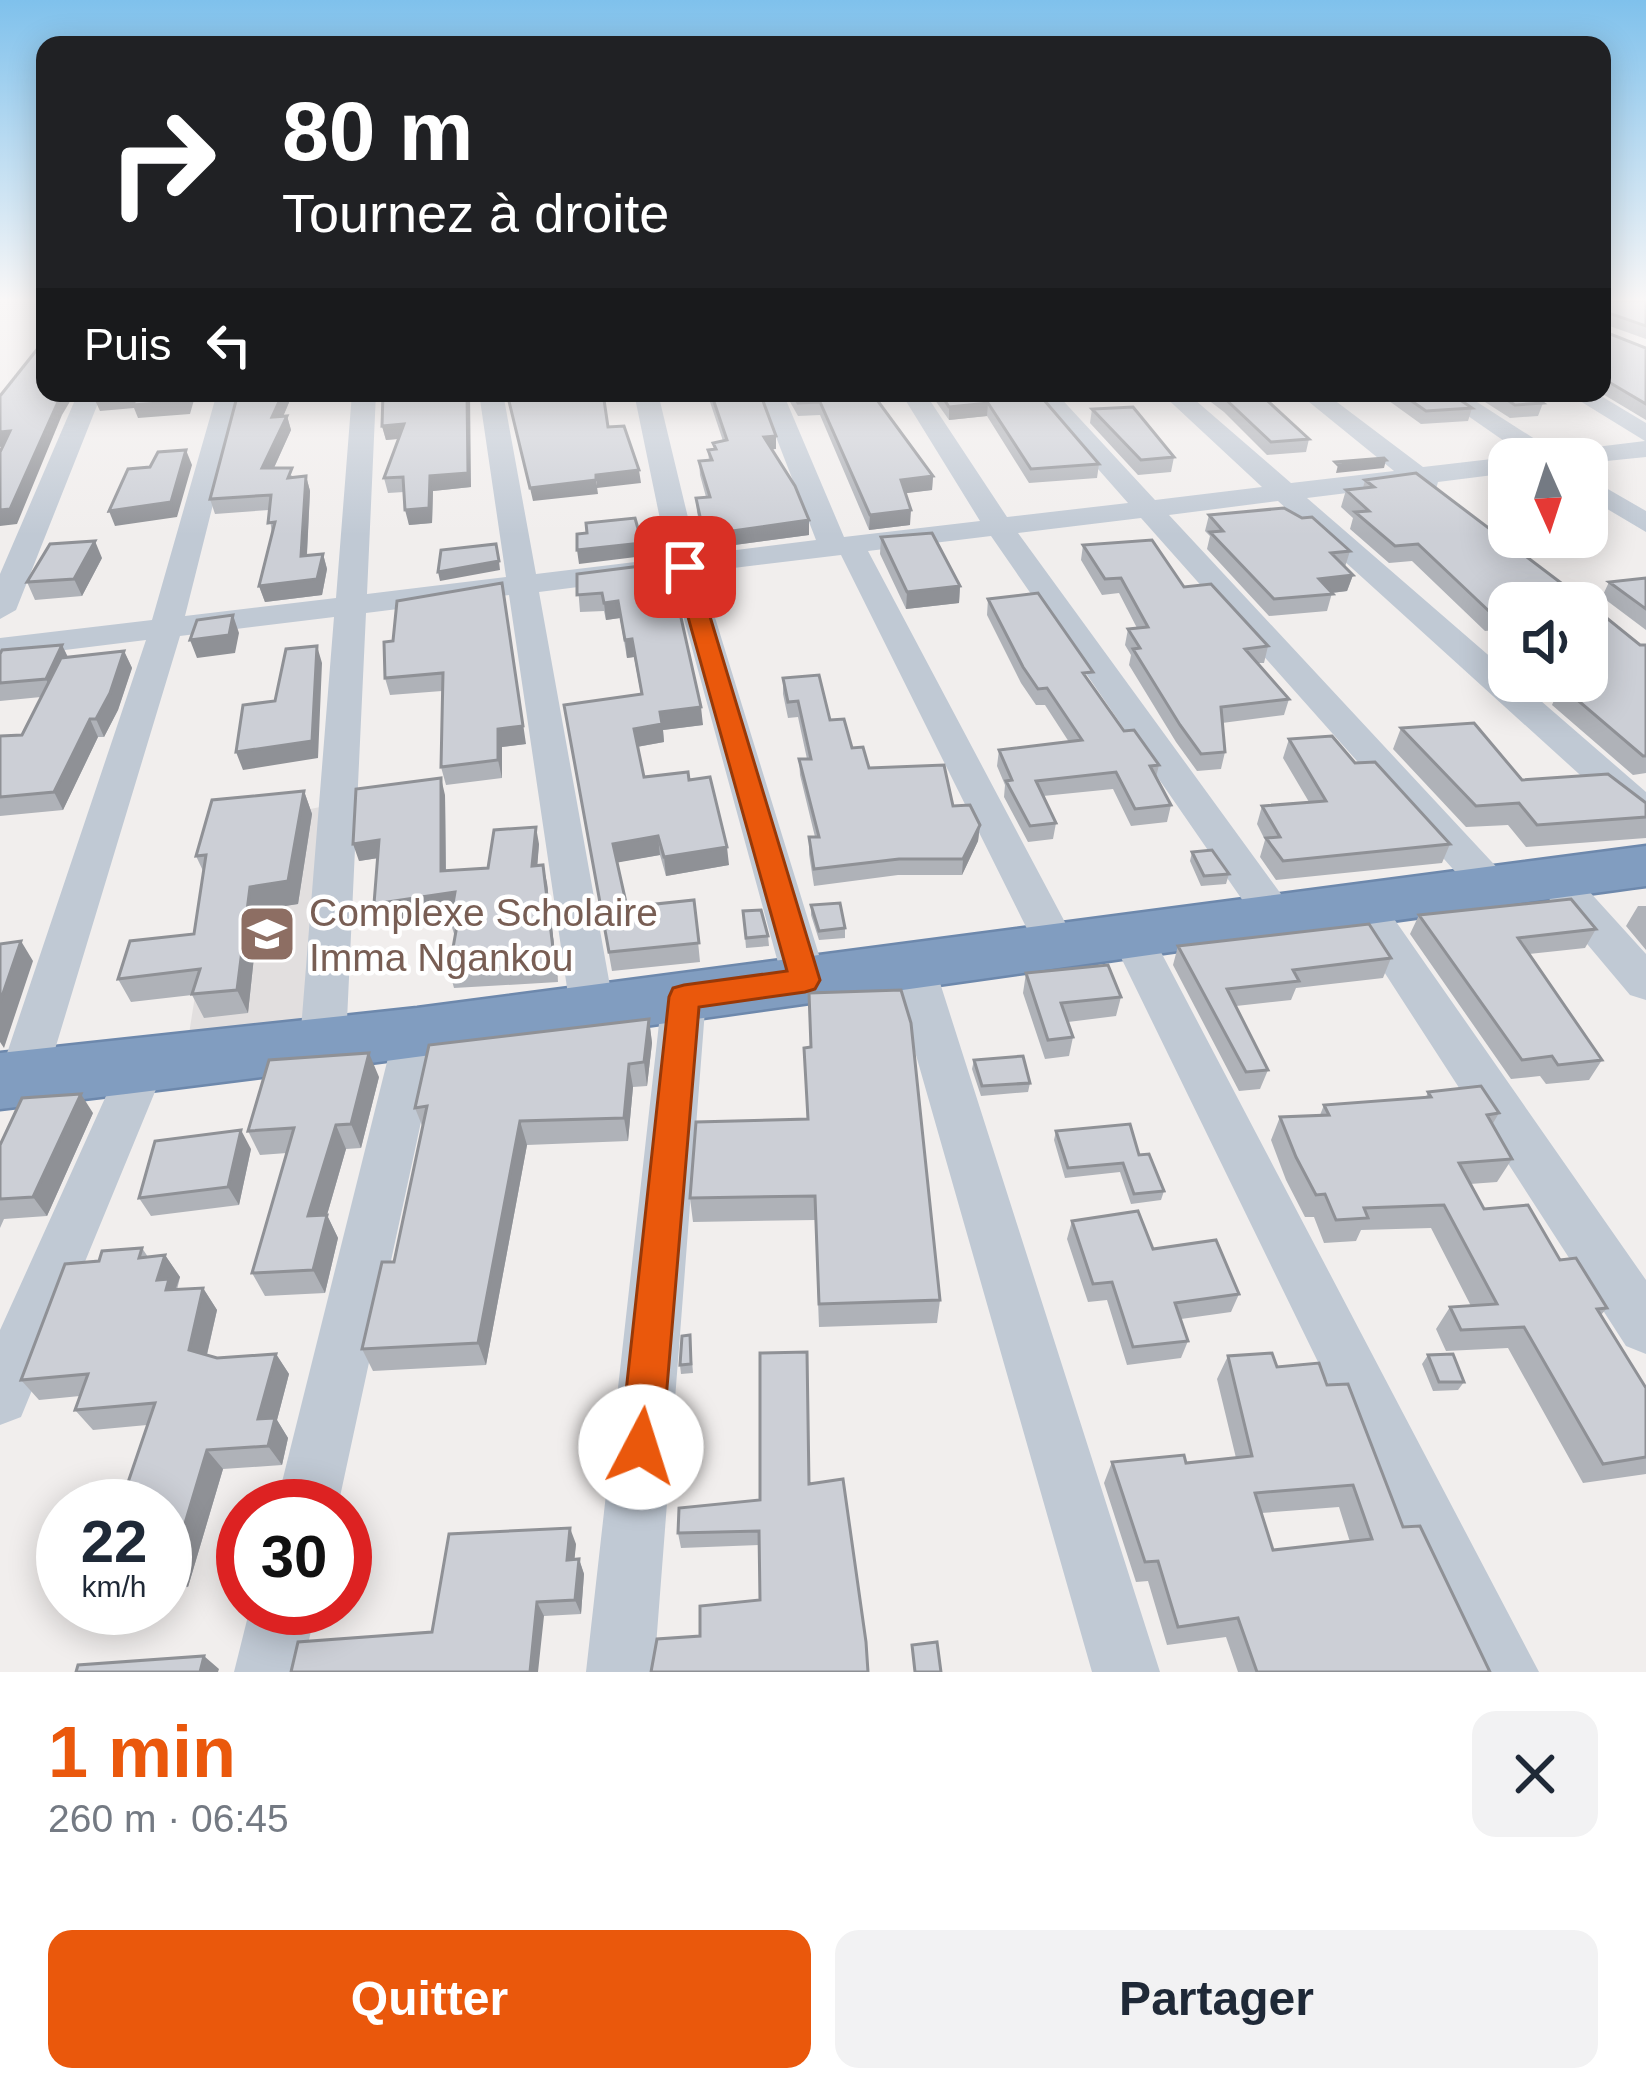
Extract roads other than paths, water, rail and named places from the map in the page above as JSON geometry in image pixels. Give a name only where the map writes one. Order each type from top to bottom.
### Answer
[{"type":"highway","points":[[11,1080],[417,1034],[1646,866]]},
{"type":"street","points":[[0,610],[86,402]]},
{"type":"street","points":[[11,1080],[165,631],[227,402]]},
{"type":"street","points":[[323,1042],[363,402]]},
{"type":"street","points":[[492,402],[592,1008]]},
{"type":"street","points":[[648,402],[685,567],[805,980]]},
{"type":"street","points":[[775,402],[843,547],[1055,944]]},
{"type":"street","points":[[919,402],[998,526],[1276,916]]},
{"type":"street","points":[[1051,402],[1490,885]]},
{"type":"street","points":[[1183,402],[1646,813]]},
{"type":"street","points":[[1322,402],[1454,504]]},
{"type":"street","points":[[1461,402],[1516,438]]},
{"type":"street","points":[[1594,402],[1646,434]]},
{"type":"street","points":[[1608,453],[1646,449]]},
{"type":"street","points":[[0,649],[1488,468]]},
{"type":"street","points":[[1608,499],[1646,524]]},
{"type":"street","points":[[1554,878],[1646,982]]},
{"type":"street","points":[[1361,903],[1646,1327]]},
{"type":"street","points":[[1131,935],[1505,1672]]},
{"type":"street","points":[[912,964],[1126,1672]]},
{"type":"street","points":[[620,1672],[684,997]]},
{"type":"street","points":[[313,1479],[417,1034]]},
{"type":"street","points":[[0,1396],[143,1065]]},
{"type":"street","points":[[268,1672],[277,1635]]},
{"type":"place","name":"Complexe Scholaire Imma Ngankou","points":[[267,934]]}]
